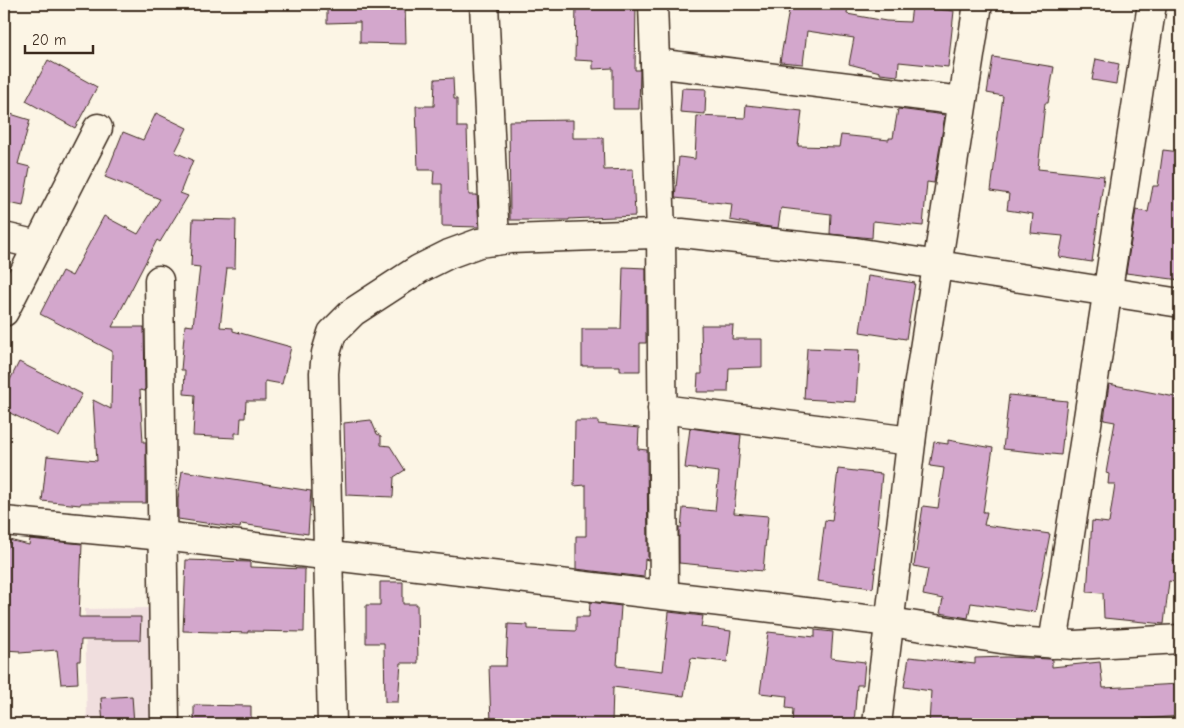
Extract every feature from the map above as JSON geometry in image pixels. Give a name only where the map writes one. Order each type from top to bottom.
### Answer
[{"type":"street","points":[[484,4],[495,241]]},
{"type":"street","points":[[653,4],[661,233],[664,595]]},
{"type":"street","points":[[877,724],[911,441],[978,4]]},
{"type":"street","points":[[1053,644],[1152,4]]},
{"type":"street","points":[[655,63],[962,101]]},
{"type":"street","points":[[4,312],[98,128]]},
{"type":"street","points":[[332,724],[324,372],[326,352],[332,333],[353,312],[419,269],[449,254],[479,243],[495,241],[682,233],[816,248],[937,265],[1180,304]]},
{"type":"street","points":[[4,237],[38,245]]},
{"type":"street","points":[[159,280],[165,724]]},
{"type":"street","points":[[662,409],[911,441]]},
{"type":"street","points":[[4,521],[163,536],[664,595],[890,622],[1014,641],[1075,645],[1180,639]]},
{"type":"shaded area","points":[[153,608],[155,724],[87,724],[85,609]]},
{"type":"building","points":[[327,4],[405,4],[406,44],[360,43],[360,22],[327,23]]},
{"type":"building","points":[[576,4],[636,4],[635,70],[640,70],[639,109],[613,109],[613,68],[593,69],[593,61],[575,60]]},
{"type":"building","points":[[790,4],[823,8],[824,4],[848,4],[847,14],[886,21],[910,22],[912,6],[954,11],[948,67],[899,62],[898,76],[880,74],[880,72],[849,64],[854,38],[807,31],[803,64],[780,62]]},
{"type":"building","points":[[993,57],[1054,67],[1048,103],[1045,103],[1038,169],[1104,176],[1092,262],[1059,257],[1063,236],[1031,233],[1033,214],[1007,210],[1009,194],[991,191],[1003,96],[987,93]]},
{"type":"building","points":[[1096,59],[1119,64],[1116,84],[1092,80]]},
{"type":"building","points":[[48,60],[97,87],[75,128],[26,101]]},
{"type":"building","points":[[453,78],[454,99],[457,99],[457,127],[467,127],[469,195],[477,195],[479,227],[442,226],[442,184],[433,184],[434,170],[418,170],[416,106],[434,106],[435,79]]},
{"type":"building","points":[[682,88],[706,89],[705,114],[680,112]]},
{"type":"building","points":[[746,105],[802,111],[798,146],[839,147],[841,135],[889,140],[889,138],[893,138],[898,109],[945,115],[934,183],[927,182],[923,226],[873,221],[872,238],[830,234],[831,214],[781,208],[778,228],[730,220],[732,204],[675,198],[679,157],[695,159],[697,116],[745,118]]},
{"type":"building","points":[[4,112],[30,120],[18,164],[30,167],[23,206],[4,202]]},
{"type":"building","points":[[156,113],[187,128],[175,152],[193,160],[180,193],[188,196],[160,242],[157,240],[112,327],[144,327],[145,391],[140,390],[143,442],[146,442],[146,503],[81,503],[80,505],[42,501],[47,456],[97,461],[93,400],[111,409],[112,351],[40,314],[62,271],[72,276],[104,216],[138,234],[160,199],[105,177],[123,132],[143,140]]},
{"type":"building","points":[[573,120],[573,138],[603,138],[604,170],[633,169],[635,216],[569,220],[510,220],[509,121]]},
{"type":"building","points":[[1163,150],[1180,152],[1180,280],[1126,273],[1136,210],[1148,212],[1153,186],[1158,186]]},
{"type":"building","points":[[193,219],[236,220],[235,268],[227,268],[220,327],[233,328],[233,331],[291,347],[282,384],[265,381],[265,401],[246,401],[245,418],[241,418],[240,433],[235,433],[235,438],[193,436],[195,395],[184,394],[185,370],[181,370],[185,325],[193,326],[200,267],[191,266]]},
{"type":"building","points":[[623,267],[646,268],[646,343],[640,343],[640,371],[620,371],[620,366],[582,366],[582,329],[621,329]]},
{"type":"building","points":[[868,276],[915,283],[906,339],[860,332]]},
{"type":"building","points":[[701,325],[733,325],[732,339],[762,339],[762,367],[729,368],[728,392],[697,392],[698,374],[702,374]]},
{"type":"building","points":[[807,348],[859,350],[856,402],[804,399]]},
{"type":"building","points":[[19,362],[82,394],[59,437],[4,410],[4,392]]},
{"type":"building","points":[[1109,384],[1180,398],[1180,442],[1176,497],[1180,497],[1180,519],[1173,561],[1180,562],[1180,583],[1169,581],[1164,624],[1104,618],[1103,593],[1087,592],[1092,521],[1109,523],[1115,484],[1108,484],[1109,474],[1106,473],[1115,422],[1104,420]]},
{"type":"building","points":[[1009,395],[1067,401],[1061,455],[1003,449]]},
{"type":"building","points":[[371,420],[377,434],[381,436],[381,445],[390,446],[405,470],[394,477],[393,497],[346,495],[344,423]]},
{"type":"building","points":[[575,421],[598,421],[598,424],[639,428],[638,449],[647,450],[648,560],[645,559],[644,577],[576,569],[576,536],[586,536],[586,485],[574,486]]},
{"type":"building","points":[[690,428],[741,435],[734,513],[768,516],[763,571],[679,563],[679,528],[681,528],[683,508],[715,511],[719,472],[685,468]]},
{"type":"building","points":[[948,440],[993,448],[983,512],[987,512],[984,525],[1050,534],[1035,612],[971,603],[968,618],[940,613],[943,599],[923,595],[928,569],[914,566],[923,506],[938,508],[944,468],[930,466],[934,442],[948,444]]},
{"type":"building","points":[[838,469],[882,474],[877,526],[880,527],[873,588],[817,581],[825,520],[832,521]]},
{"type":"building","points":[[182,471],[311,491],[308,534],[241,524],[240,528],[178,519],[178,499]]},
{"type":"building","points":[[30,539],[82,544],[79,617],[141,617],[140,640],[81,640],[80,661],[77,661],[78,683],[61,684],[57,650],[20,653],[20,651],[4,650],[4,559],[9,540],[29,545]]},
{"type":"building","points":[[186,560],[250,562],[250,567],[305,569],[304,632],[183,631]]},
{"type":"building","points":[[380,582],[403,582],[403,604],[417,604],[418,663],[401,663],[398,702],[385,702],[384,643],[366,643],[366,605],[380,605]]},
{"type":"building","points":[[590,602],[621,606],[617,666],[663,671],[669,612],[703,616],[701,627],[731,631],[727,662],[691,658],[684,696],[613,687],[612,723],[491,724],[489,666],[506,666],[508,624],[528,625],[528,629],[576,631],[576,617],[589,617]]},
{"type":"building","points":[[815,630],[833,632],[831,658],[865,662],[863,685],[857,685],[854,724],[792,724],[793,709],[786,708],[787,696],[760,693],[768,632],[815,637]]},
{"type":"building","points":[[909,657],[975,664],[975,658],[1052,659],[1052,667],[1100,662],[1103,688],[1180,684],[1180,716],[1143,719],[1143,724],[1052,722],[1052,724],[929,724],[931,691],[904,687]]},
{"type":"building","points":[[132,696],[134,724],[103,724],[101,698]]},
{"type":"building","points":[[194,705],[251,706],[251,724],[194,724]]}]
